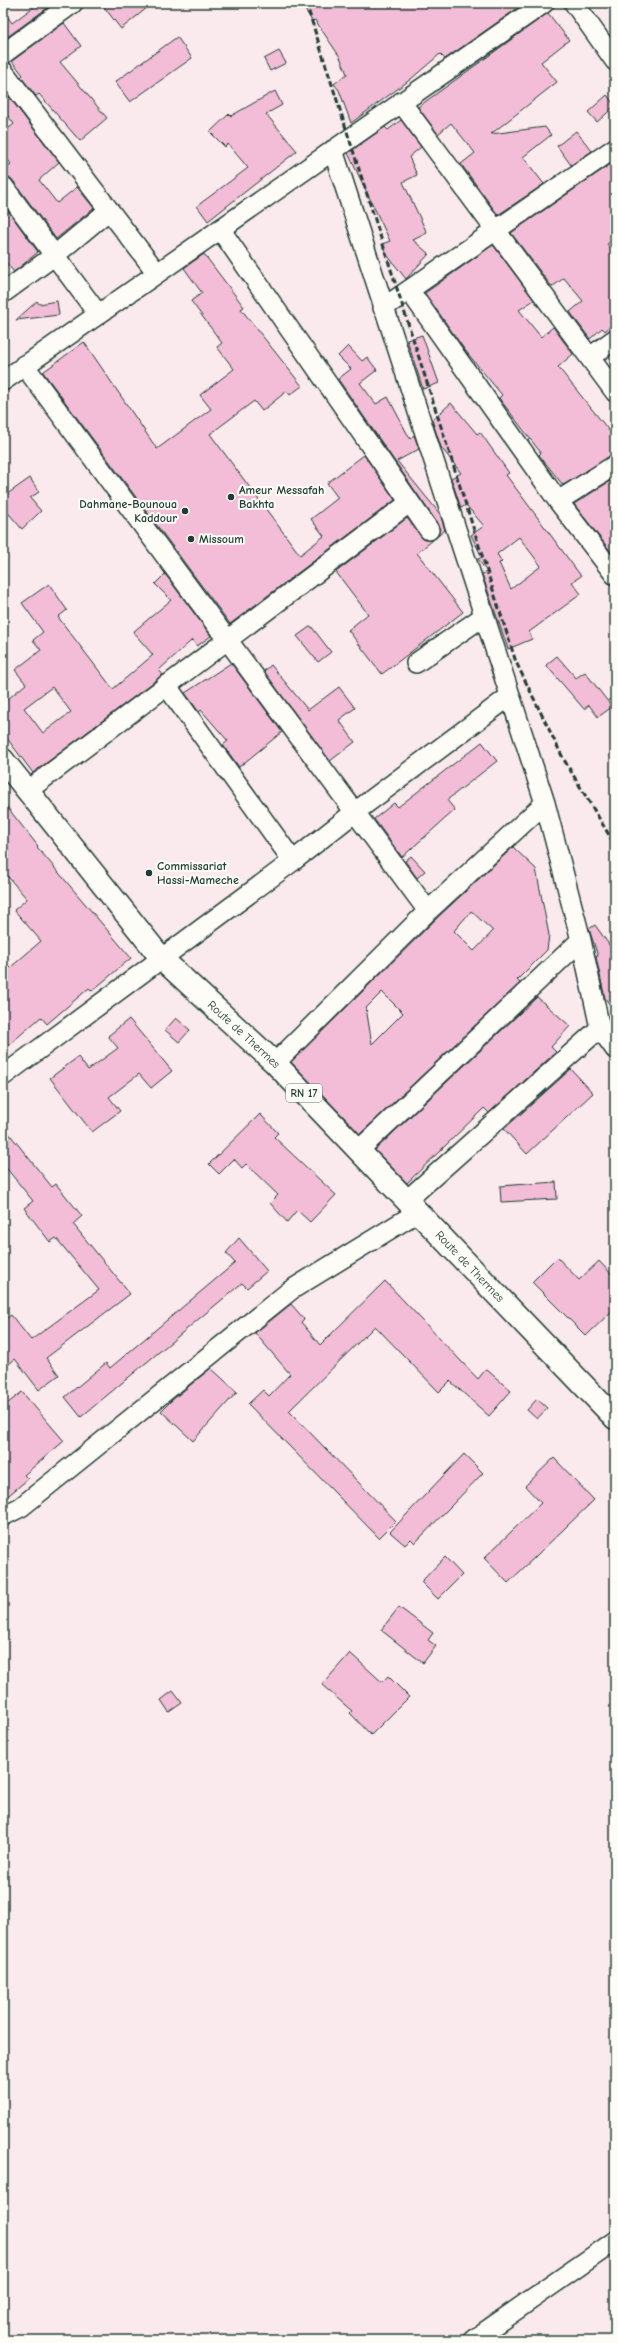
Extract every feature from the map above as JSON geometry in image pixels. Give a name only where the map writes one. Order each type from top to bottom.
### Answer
[{"type":"main road","name":"Route de Thermes","points":[[3,760],[162,958],[275,1063],[615,1418]]},
{"type":"street","points":[[3,54],[73,3]]},
{"type":"street","points":[[3,381],[544,3]]},
{"type":"street","points":[[574,3],[615,61]]},
{"type":"street","points":[[3,71],[108,211],[157,273]]},
{"type":"street","points":[[401,102],[615,392]]},
{"type":"street","points":[[383,308],[615,148]]},
{"type":"street","points":[[333,150],[383,308],[546,803],[581,940],[600,1028],[615,1049]]},
{"type":"street","points":[[3,186],[98,314]]},
{"type":"street","points":[[3,293],[55,255],[108,211]]},
{"type":"street","points":[[220,229],[428,530]]},
{"type":"street","points":[[409,290],[558,501],[615,575]]},
{"type":"street","points":[[590,357],[615,339]]},
{"type":"street","points":[[24,366],[428,911]]},
{"type":"street","points":[[558,501],[615,465]]},
{"type":"street","points":[[27,791],[409,503]]},
{"type":"street","points":[[416,663],[484,616]]},
{"type":"street","points":[[166,685],[293,861]]},
{"type":"street","points":[[3,1076],[293,861],[354,812],[510,696]]},
{"type":"street","points":[[275,1063],[428,911],[546,803]]},
{"type":"street","points":[[359,1150],[581,940]]},
{"type":"street","points":[[3,1516],[21,1507],[291,1290],[412,1206],[600,1028]]},
{"type":"street","points":[[473,2340],[615,2241]]},
{"type":"building","points":[[39,3],[48,3],[50,6],[3,40],[3,10],[12,23]]},
{"type":"building","points":[[101,3],[153,3],[121,29]]},
{"type":"building","points":[[301,3],[525,3],[445,59],[440,54],[411,79],[351,123],[339,90],[334,84],[347,74],[340,57],[315,20],[312,21]]},
{"type":"building","points":[[548,13],[569,40],[541,62],[557,82],[491,134],[545,127],[551,135],[523,157],[544,184],[498,215],[461,164],[475,153],[451,123],[438,134],[418,107]]},
{"type":"building","points":[[64,23],[81,46],[60,62],[107,118],[80,141],[39,94],[36,96],[21,77],[23,75],[12,61]]},
{"type":"building","points":[[177,37],[192,58],[130,102],[115,82]]},
{"type":"building","points":[[279,51],[286,63],[270,71],[264,59]]},
{"type":"building","points":[[3,89],[59,162],[39,180],[57,203],[77,187],[94,208],[56,239],[12,179],[3,175],[3,170],[11,164],[3,154],[3,133],[14,124],[8,116],[3,120]]},
{"type":"building","points":[[275,91],[282,105],[266,114],[297,151],[208,221],[197,206],[248,168],[228,144],[225,147],[210,132],[229,114],[231,116]]},
{"type":"building","points":[[607,95],[615,106],[597,122],[588,112]]},
{"type":"building","points":[[401,120],[421,147],[409,157],[417,175],[403,182],[427,233],[413,240],[429,254],[406,279],[387,255],[382,244],[390,241],[348,153],[385,127],[388,130]]},
{"type":"building","points":[[576,131],[592,151],[571,165],[557,146]]},
{"type":"building","points":[[615,161],[615,239],[607,244],[615,254],[615,322],[605,331],[602,328],[590,339],[570,312],[583,301],[564,278],[552,287],[511,233]]},
{"type":"building","points":[[3,204],[38,252],[14,272],[3,259]]},
{"type":"building","points":[[493,245],[534,300],[519,310],[541,337],[553,327],[573,354],[558,367],[615,438],[615,454],[563,485],[539,455],[541,453],[499,398],[502,395],[464,349],[425,293]]},
{"type":"building","points":[[204,254],[244,307],[241,309],[302,386],[290,395],[287,391],[262,411],[254,401],[210,434],[300,555],[324,536],[311,519],[338,498],[327,483],[364,455],[395,500],[230,624],[43,372],[84,342],[157,449],[211,409],[200,395],[234,369],[217,347],[222,343],[191,301],[202,293],[184,268]]},
{"type":"building","points":[[37,301],[39,304],[57,301],[59,315],[16,320]]},
{"type":"building","points":[[422,335],[439,383],[423,389],[407,340]]},
{"type":"building","points":[[348,346],[362,361],[367,357],[377,370],[360,383],[376,404],[388,397],[410,439],[414,435],[419,449],[397,461],[440,514],[445,530],[438,536],[440,529],[438,524],[338,379],[351,369],[338,356]]},
{"type":"building","points":[[451,403],[477,434],[480,432],[509,473],[506,475],[581,576],[572,582],[581,594],[529,632],[532,639],[508,649],[482,574],[487,572],[478,559],[482,557],[471,535],[484,526],[466,505],[461,508],[451,478],[461,473],[441,447],[432,420]],"holes":[[[519,537],[541,566],[511,589],[499,563],[502,562],[497,554]]]},
{"type":"building","points":[[30,478],[39,492],[30,498],[41,511],[22,529],[3,507],[3,497]]},
{"type":"building","points":[[615,478],[615,557],[574,504]]},
{"type":"building","points":[[407,518],[424,540],[433,540],[417,553],[463,612],[382,674],[348,630],[368,614],[336,572]]},
{"type":"building","points":[[165,574],[211,636],[197,646],[192,640],[159,670],[163,675],[33,773],[3,733],[3,703],[26,684],[15,670],[41,650],[33,640],[43,632],[22,603],[49,584],[67,610],[58,617],[113,689],[153,655],[133,632],[171,600],[155,584]],"holes":[[[52,687],[71,712],[43,733],[24,708]]]},
{"type":"building","points":[[311,626],[331,652],[318,662],[297,636]]},
{"type":"building","points":[[557,656],[576,678],[585,672],[612,707],[598,717],[589,705],[584,709],[546,665]]},
{"type":"building","points":[[231,663],[282,732],[239,767],[223,745],[228,741],[201,710],[199,712],[185,693]]},
{"type":"building","points":[[271,665],[308,710],[339,687],[355,708],[339,720],[355,742],[330,761],[264,671]]},
{"type":"building","points":[[482,742],[497,761],[447,800],[455,810],[402,857],[374,819],[394,803],[398,807]]},
{"type":"building","points":[[3,802],[38,846],[37,847],[131,958],[92,991],[89,988],[47,1024],[41,1017],[3,1050],[3,974],[41,941],[14,910],[27,899],[3,871]]},
{"type":"building","points":[[513,847],[536,869],[549,935],[547,950],[517,980],[520,983],[360,1134],[291,1062],[436,919]],"holes":[[[471,911],[493,931],[474,951],[454,931]],[[382,992],[403,1013],[372,1044],[366,1008]]]},
{"type":"building","points":[[411,856],[425,871],[417,878],[405,861]]},
{"type":"building","points":[[595,925],[615,953],[615,1012],[605,998],[596,957],[598,956],[589,929]]},
{"type":"building","points":[[537,997],[570,1026],[551,1047],[556,1052],[489,1113],[484,1108],[407,1183],[375,1150]]},
{"type":"building","points":[[176,1018],[190,1030],[179,1042],[165,1030]]},
{"type":"building","points":[[129,1019],[172,1071],[151,1088],[139,1074],[109,1097],[120,1111],[92,1132],[50,1078],[78,1057],[88,1070],[118,1048],[108,1036]]},
{"type":"building","points":[[571,1069],[593,1093],[527,1154],[504,1129]]},
{"type":"building","points":[[260,1114],[278,1133],[274,1137],[336,1195],[310,1222],[297,1210],[287,1222],[270,1203],[278,1195],[246,1164],[242,1168],[234,1159],[219,1174],[209,1164]]},
{"type":"building","points":[[3,1126],[52,1187],[56,1184],[82,1216],[73,1224],[130,1294],[46,1358],[59,1375],[39,1390],[15,1359],[3,1369],[3,1321],[11,1315],[31,1340],[99,1290],[56,1238],[50,1242],[24,1208],[33,1201],[3,1164]]},
{"type":"building","points":[[556,1182],[557,1199],[501,1202],[500,1186]]},
{"type":"building","points":[[239,1238],[267,1271],[247,1288],[242,1283],[81,1417],[65,1397],[106,1363],[110,1368],[235,1263],[226,1253]]},
{"type":"building","points":[[557,1257],[579,1280],[599,1261],[615,1278],[615,1308],[586,1336],[532,1282]]},
{"type":"building","points":[[385,1281],[478,1379],[486,1369],[511,1391],[489,1416],[450,1381],[439,1392],[375,1326],[289,1411],[396,1521],[379,1538],[248,1404],[263,1390],[269,1396],[290,1374],[255,1333],[291,1304],[304,1319],[301,1322],[320,1345]]},
{"type":"building","points":[[211,1368],[237,1392],[193,1441],[161,1411]]},
{"type":"building","points":[[22,1392],[64,1441],[24,1475],[28,1479],[3,1500],[3,1407]]},
{"type":"building","points":[[537,1399],[547,1408],[537,1419],[527,1410]]},
{"type":"building","points":[[464,1454],[483,1473],[415,1543],[411,1539],[405,1545],[390,1532]]},
{"type":"building","points":[[554,1458],[594,1500],[508,1583],[484,1558],[541,1503],[525,1486]]},
{"type":"building","points":[[445,1557],[462,1575],[438,1599],[421,1582]]},
{"type":"building","points":[[399,1607],[433,1633],[428,1640],[436,1646],[423,1663],[381,1630]]},
{"type":"building","points":[[350,1653],[382,1682],[388,1676],[409,1697],[371,1735],[350,1713],[352,1711],[322,1685]]},
{"type":"building","points":[[173,1691],[182,1703],[169,1712],[161,1700]]},
{"type":"railway","points":[[306,3],[516,662],[563,758],[615,845]]},
{"type":"place","name":"Ameur Messafah Bakhta","points":[[231,497]]},
{"type":"place","name":"Dahmane-Bounoua Kaddour","points":[[185,511]]},
{"type":"place","name":"Missoum","points":[[191,539]]},
{"type":"place","name":"Commissariat Hassi-Mameche","points":[[149,873]]}]
